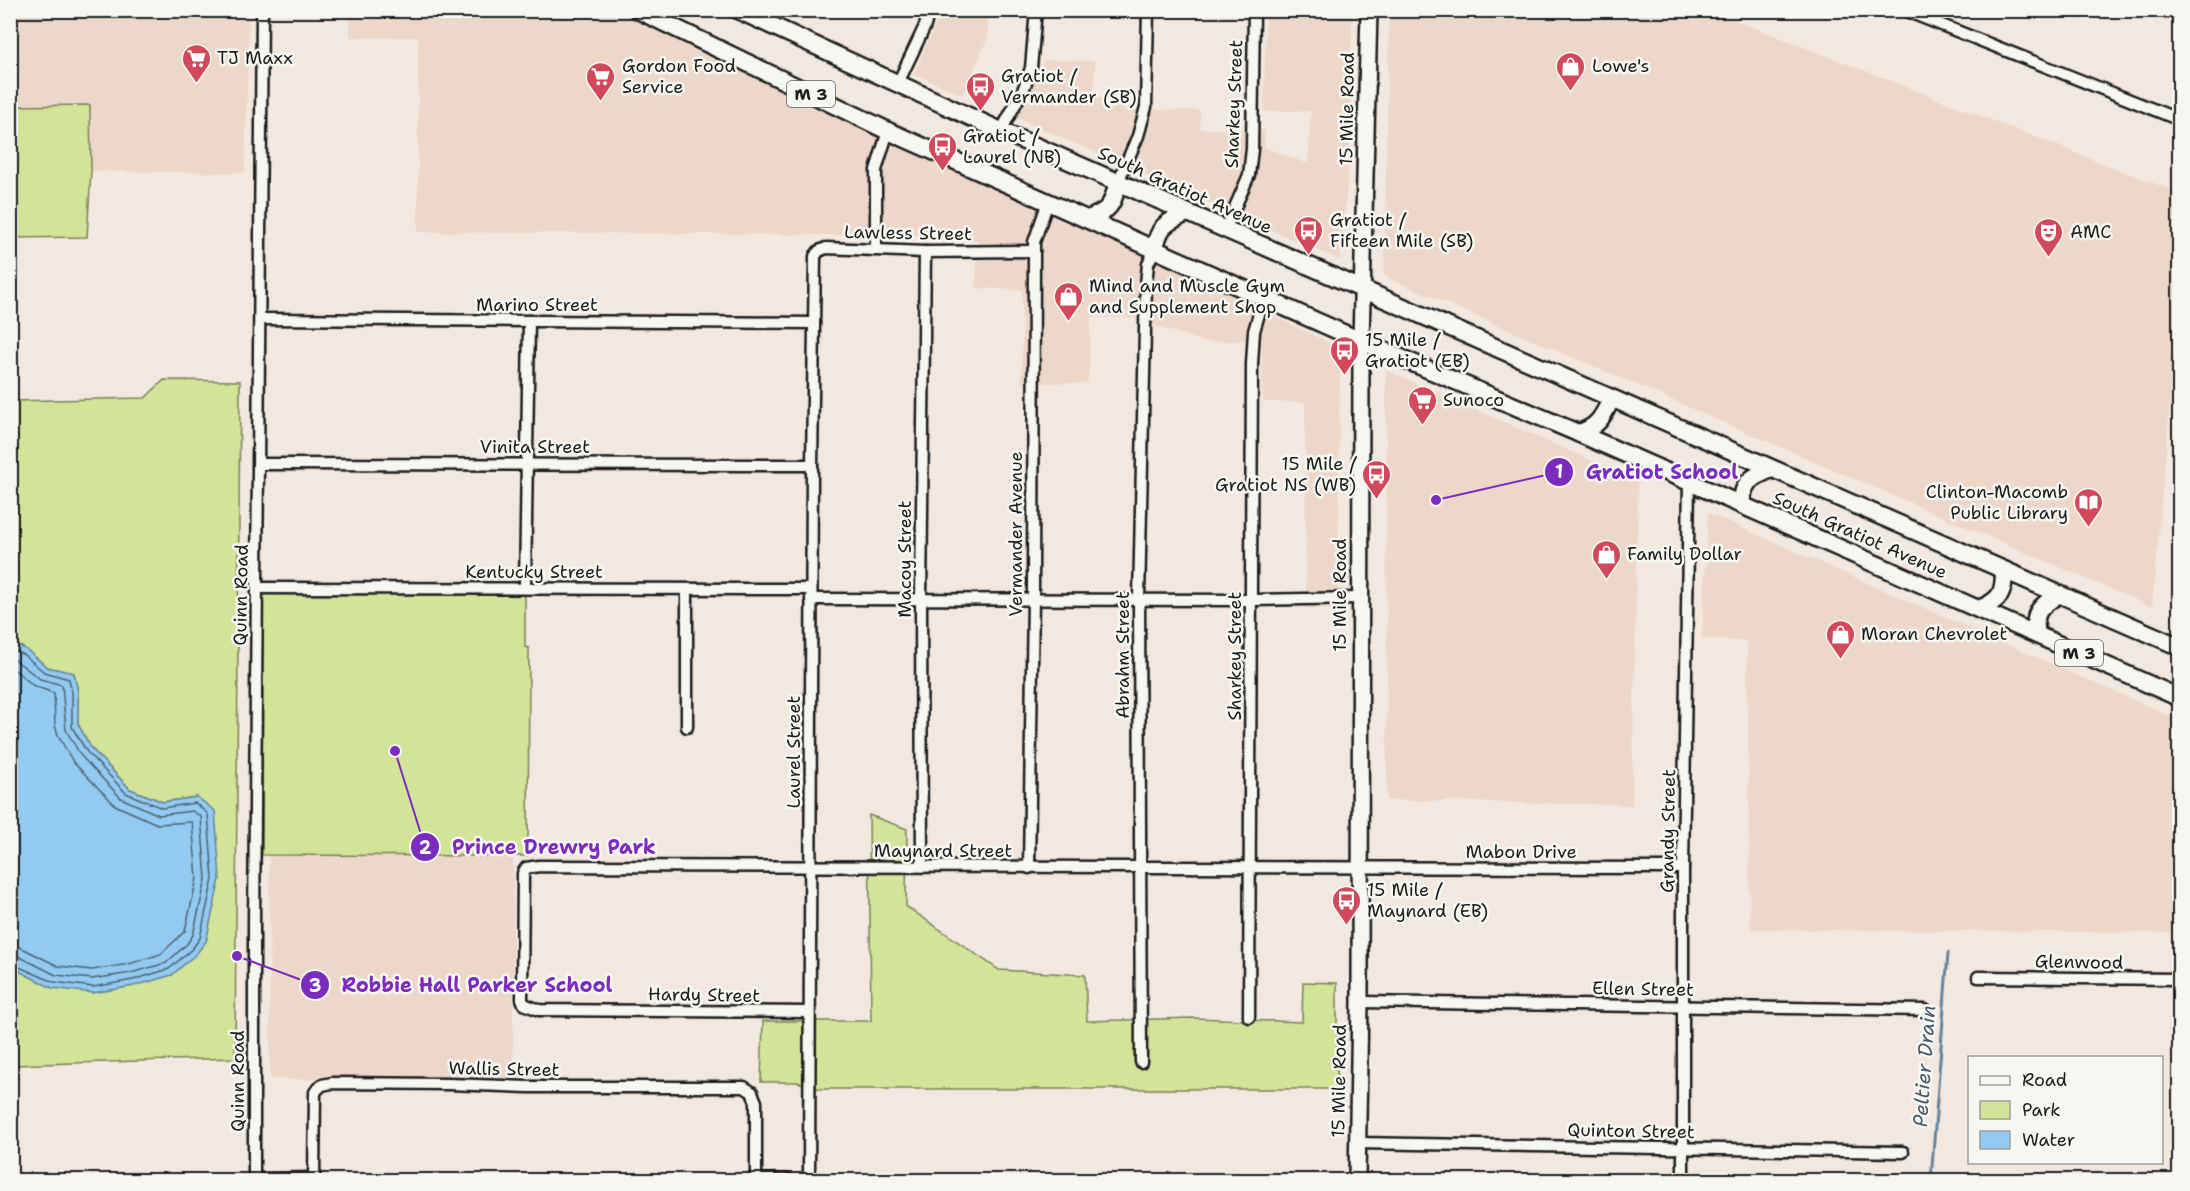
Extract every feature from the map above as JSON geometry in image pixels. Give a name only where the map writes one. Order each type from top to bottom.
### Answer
[{"type":"main road","name":"South Gratiot Avenue","points":[[638,10],[888,131],[1361,341],[1578,433],[2180,698]]},
{"type":"main road","name":"South Gratiot Avenue","points":[[738,10],[897,85],[1224,230],[2180,647]]},
{"type":"main road","name":"15 Mile Road","points":[[1357,1180],[1360,1002],[1361,341],[1369,10]]},
{"type":"main road","points":[[1088,219],[1109,208],[1113,202],[1118,182]]},
{"type":"main road","points":[[1155,249],[1159,232],[1163,226],[1187,213]]},
{"type":"main road","points":[[1578,433],[1587,430],[1601,420],[1611,399]]},
{"type":"main road","points":[[1742,505],[1744,488],[1748,482],[1771,468]]},
{"type":"main road","points":[[1979,609],[1992,604],[1999,598],[2003,590],[2004,571]]},
{"type":"main road","points":[[2037,634],[2036,616],[2046,603],[2059,594]]},
{"type":"street","name":"Quinn Road","points":[[254,1180],[262,10]]},
{"type":"street","points":[[897,85],[925,26],[929,10]]},
{"type":"street","points":[[1001,131],[1024,88],[1031,68],[1036,10]]},
{"type":"street","points":[[1118,182],[1138,136],[1146,107],[1148,10]]},
{"type":"street","name":"Sharkey Street","points":[[1224,230],[1250,175],[1254,10]]},
{"type":"street","points":[[1904,10],[1918,13],[2180,120]]},
{"type":"street","points":[[876,249],[876,170],[888,131]]},
{"type":"street","name":"Vermander Avenue","points":[[1029,868],[1033,599],[1034,242],[1048,202]]},
{"type":"street","name":"Lawless Street","points":[[814,323],[814,264],[819,251],[826,248],[925,252],[1034,251]]},
{"type":"street","name":"Abrahm Street","points":[[1141,1062],[1139,599],[1146,284],[1148,264],[1155,249]]},
{"type":"street","name":"Macoy Street","points":[[922,866],[921,599],[925,252]]},
{"type":"street","name":"Sharkey Street","points":[[1249,1017],[1252,346],[1264,297]]},
{"type":"street","name":"Marino Street","points":[[261,319],[814,323]]},
{"type":"street","points":[[525,588],[529,321]]},
{"type":"street","name":"Laurel Street","points":[[809,1180],[808,1012],[814,323]]},
{"type":"street","name":"Vinita Street","points":[[259,464],[812,465]]},
{"type":"street","name":"Grandy Street","points":[[1683,1180],[1683,868],[1689,482]]},
{"type":"street","name":"Kentucky Street","points":[[257,588],[687,590],[921,599],[1360,598]]},
{"type":"street","points":[[687,590],[687,727]]},
{"type":"street","name":"Maynard Street","points":[[528,1006],[522,999],[522,880],[526,868],[539,866],[1359,868]]},
{"type":"street","name":"Mabon Drive","points":[[1359,868],[1683,868]]},
{"type":"street","name":"Glenwood","points":[[1978,977],[2180,979]]},
{"type":"street","name":"Ellen Street","points":[[1360,1002],[1925,1010]]},
{"type":"street","name":"Hardy Street","points":[[528,1006],[539,1010],[808,1012]]},
{"type":"street","name":"Wallis Street","points":[[254,1180],[315,1179],[315,1096],[317,1088],[332,1083],[528,1087],[744,1087],[752,1092],[756,1102],[756,1180]]},
{"type":"street","name":"Quinton Street","points":[[1357,1143],[1903,1152]]},
{"type":"street","points":[[756,1180],[787,1180]]},
{"type":"shaded area","points":[[11,11],[249,11],[245,173],[91,171],[90,105],[12,106]]},
{"type":"shaded area","points":[[349,11],[637,11],[1340,348],[1338,609],[1306,608],[1305,402],[1263,402],[1262,340],[1205,342],[1131,318],[1091,317],[1088,383],[1022,383],[1022,290],[976,288],[978,240],[869,235],[418,232],[418,37],[350,37]]},
{"type":"shaded area","points":[[938,11],[988,11],[988,37],[963,95],[914,74],[938,19]]},
{"type":"shaded area","points":[[1266,11],[1352,11],[1350,150],[1340,260],[1017,118],[1044,60],[1095,61],[1094,95],[1129,110],[1200,110],[1200,129],[1265,130],[1264,147],[1308,164],[1311,111],[1264,111]]},
{"type":"shaded area","points":[[1389,11],[1712,11],[2179,193],[2179,302],[2152,607],[1384,276]]},
{"type":"shaded area","points":[[1386,370],[1638,481],[1632,805],[1387,800]]},
{"type":"shaded area","points":[[1708,513],[2177,719],[2176,933],[1750,929],[1747,641],[1702,639]]},
{"type":"shaded area","points":[[269,855],[513,856],[513,1081],[270,1079]]},
{"type":"green space","points":[[11,93],[12,106],[90,105],[91,171],[87,237],[11,238]]},
{"type":"green space","points":[[164,380],[240,381],[235,1058],[11,1065],[10,967],[16,971],[206,941],[214,876],[214,811],[197,797],[163,802],[130,789],[91,748],[78,724],[78,692],[74,674],[47,667],[27,650],[11,641],[11,401],[145,398]]},
{"type":"green space","points":[[263,592],[525,593],[525,647],[529,648],[528,856],[262,855]]},
{"type":"green space","points":[[869,815],[907,829],[906,906],[999,970],[1085,975],[1087,1021],[1193,1018],[1302,1022],[1303,982],[1337,983],[1337,1089],[820,1089],[797,1082],[761,1082],[763,1021],[871,1021]]},
{"type":"water","points":[[10,641],[27,650],[47,667],[74,673],[78,692],[78,724],[91,748],[130,789],[163,802],[197,797],[215,811],[220,879],[206,941],[197,953],[172,975],[134,986],[93,993],[52,988],[11,967]]},
{"type":"waterway","name":"Peltier Drain","points":[[1931,1180],[1948,953]]},
{"type":"place","name":"TJ Maxx","points":[[196,84]]},
{"type":"place","name":"Lowe's","points":[[1571,92]]},
{"type":"place","name":"Gordon Food Service","points":[[601,102]]},
{"type":"place","name":"Gratiot / Vermander (SB)","points":[[980,112]]},
{"type":"place","name":"Gratiot / Laurel (NB)","points":[[942,172]]},
{"type":"place","name":"Gratiot / Fifteen Mile (SB)","points":[[1309,256]]},
{"type":"place","name":"AMC","points":[[2049,258]]},
{"type":"place","name":"Mind and Muscle Gym and Supplement Shop","points":[[1068,322]]},
{"type":"place","name":"15 Mile / Gratiot (EB)","points":[[1344,376]]},
{"type":"place","name":"Sunoco","points":[[1422,426]]},
{"type":"place","name":"15 Mile / Gratiot NS (WB)","points":[[1377,500]]},
{"type":"place","name":"Gratiot School","points":[[1436,500]]},
{"type":"place","name":"Clinton-Macomb Public Library","points":[[2089,528]]},
{"type":"place","name":"Family Dollar","points":[[1606,580]]},
{"type":"place","name":"Moran Chevrolet","points":[[1840,660]]},
{"type":"place","name":"Prince Drewry Park","points":[[395,751]]},
{"type":"place","name":"15 Mile / Maynard (EB)","points":[[1346,926]]},
{"type":"place","name":"Robbie Hall Parker School","points":[[237,956]]}]
